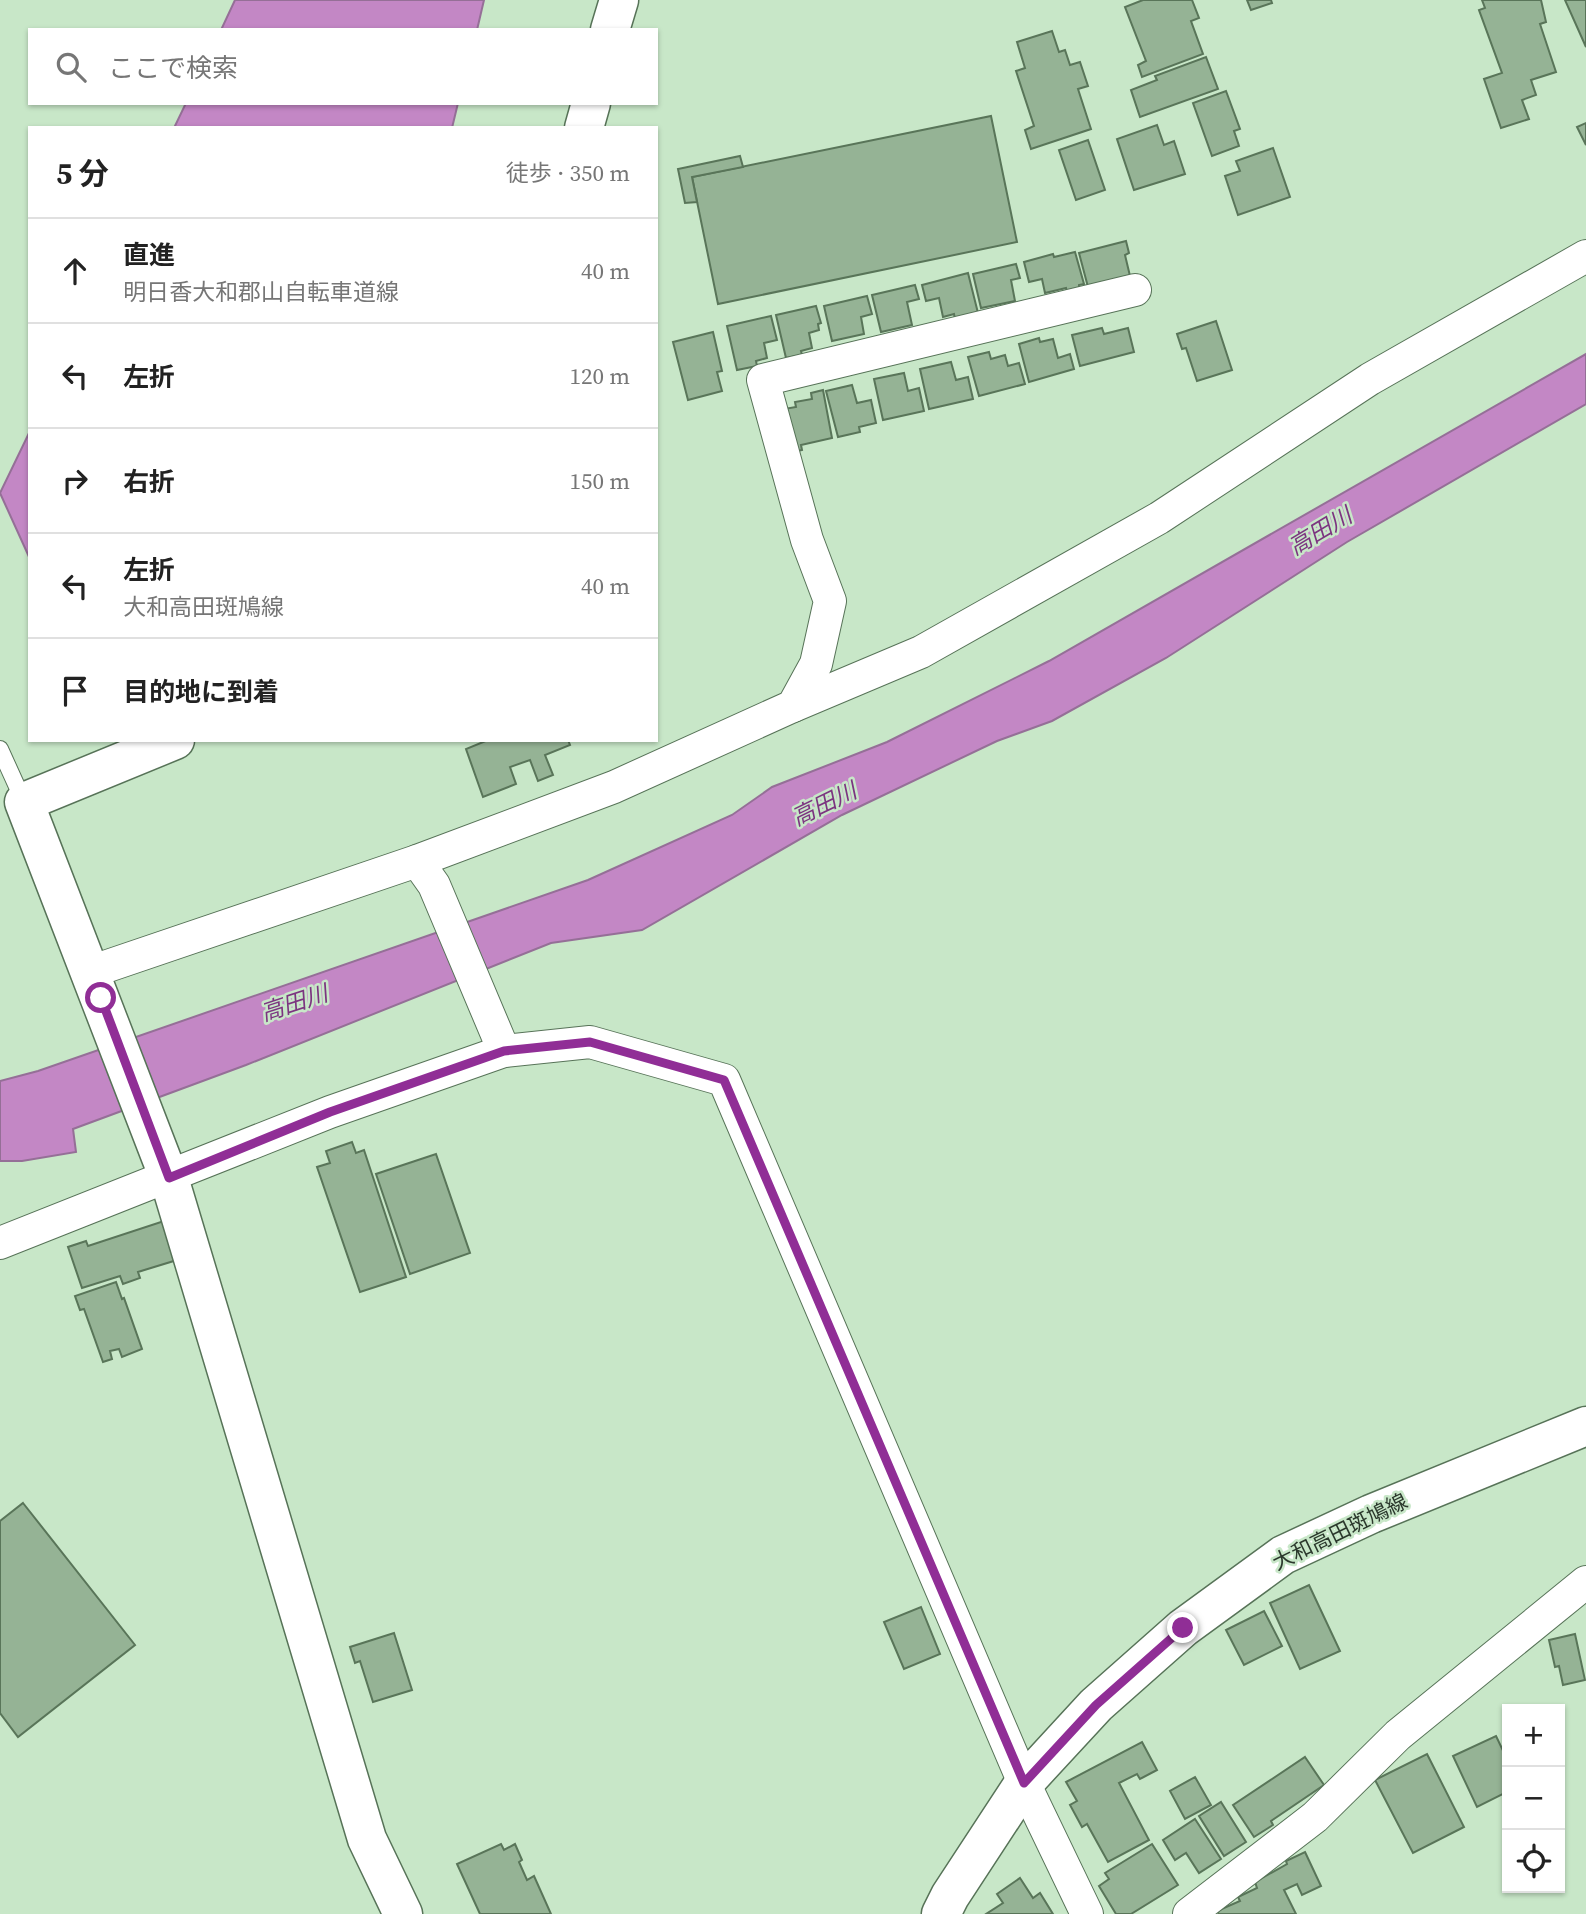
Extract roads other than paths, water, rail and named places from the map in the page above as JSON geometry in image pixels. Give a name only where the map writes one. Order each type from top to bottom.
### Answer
[{"type":"street","points":[[612,28],[619,0]]},
{"type":"street","points":[[585,126],[590,105]]},
{"type":"street","points":[[95,985],[426,873],[793,706],[921,652],[1159,518],[1370,379],[1586,256]]},
{"type":"street","points":[[793,706],[816,664],[830,601],[807,540],[763,380],[1135,290]]},
{"type":"street","points":[[169,742],[12,805],[95,985],[164,1167],[367,1839],[403,1914]]},
{"type":"street","points":[[426,873],[498,1037]]},
{"type":"street","points":[[0,1243],[164,1167],[330,1112],[498,1037],[590,1042],[724,1080],[1024,1783],[1087,1914]]},
{"type":"street","name":"大和高田斑鳩線","points":[[941,1914],[1024,1783],[1096,1705],[1183,1628],[1283,1555],[1371,1514],[1586,1426]]},
{"type":"street","points":[[1189,1914],[1315,1817],[1398,1735],[1586,1582]]},
{"type":"lane","points":[[0,749],[12,805]]},
{"type":"water","points":[[235,0],[484,0],[477,28],[222,28]]},
{"type":"water","points":[[185,105],[458,105],[452,126],[175,126]]},
{"type":"water","name":"高田川","points":[[1586,354],[1586,404],[1347,542],[1166,658],[1052,721],[997,741],[842,815],[642,930],[551,943],[246,1065],[73,1129],[76,1152],[22,1161],[0,1161],[0,1081],[38,1071],[588,880],[732,815],[772,787],[887,742],[1049,661]]},
{"type":"water","points":[[28,435],[28,555],[0,493]]}]
